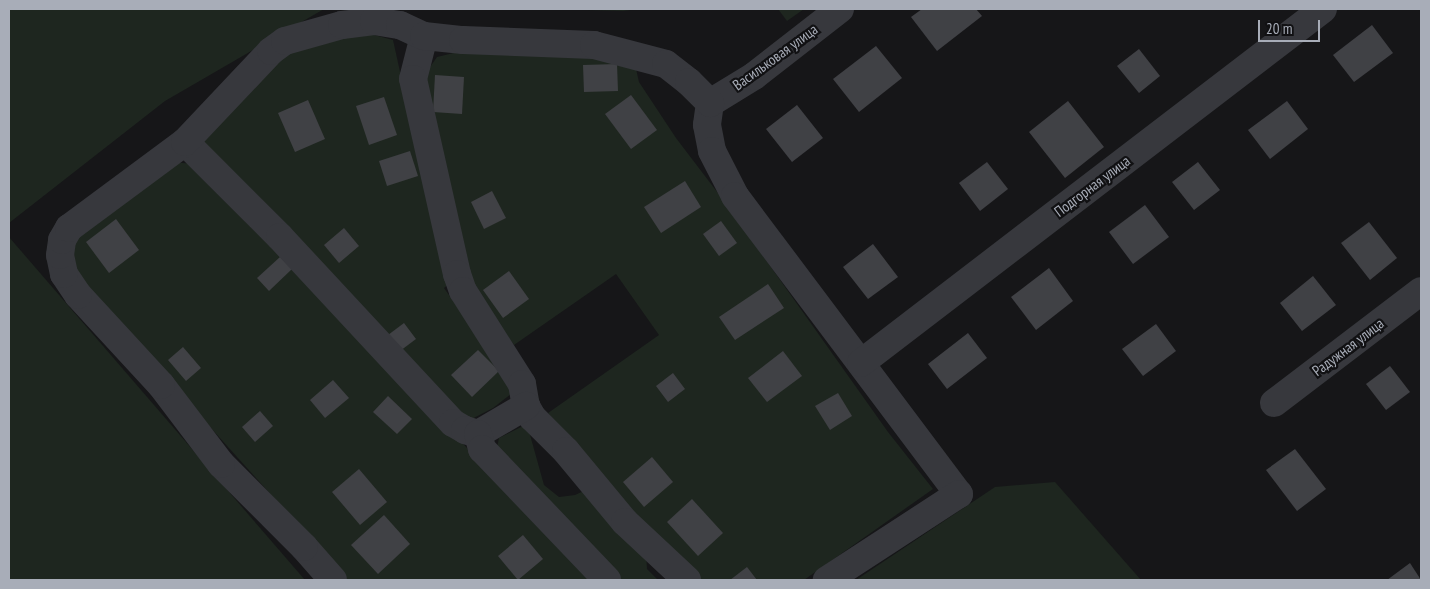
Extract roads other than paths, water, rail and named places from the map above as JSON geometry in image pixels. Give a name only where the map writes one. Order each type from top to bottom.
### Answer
[{"type":"street","name":"Васильковая улица","points":[[710,103],[754,76],[840,9]]},
{"type":"street","name":"Подгорная улица","points":[[861,363],[1323,9]]},
{"type":"street","points":[[333,580],[304,546],[221,464],[162,385],[78,295],[64,274],[60,255],[62,240],[69,228],[185,142],[271,51],[285,41],[342,25],[374,21],[400,25],[424,36],[463,40],[594,45],[630,53],[666,64],[689,82],[710,103],[707,125],[712,151],[722,174],[787,266],[959,494],[827,580]]},
{"type":"street","points":[[424,36],[413,79],[457,274],[472,307],[522,384],[526,406],[532,417],[566,451],[625,522],[686,580]]},
{"type":"street","points":[[185,142],[280,237],[453,423],[465,430],[478,434],[526,406]]},
{"type":"street","name":"Радужная улица","points":[[1274,403],[1421,291]]},
{"type":"street","points":[[478,434],[482,449],[607,580]]}]
